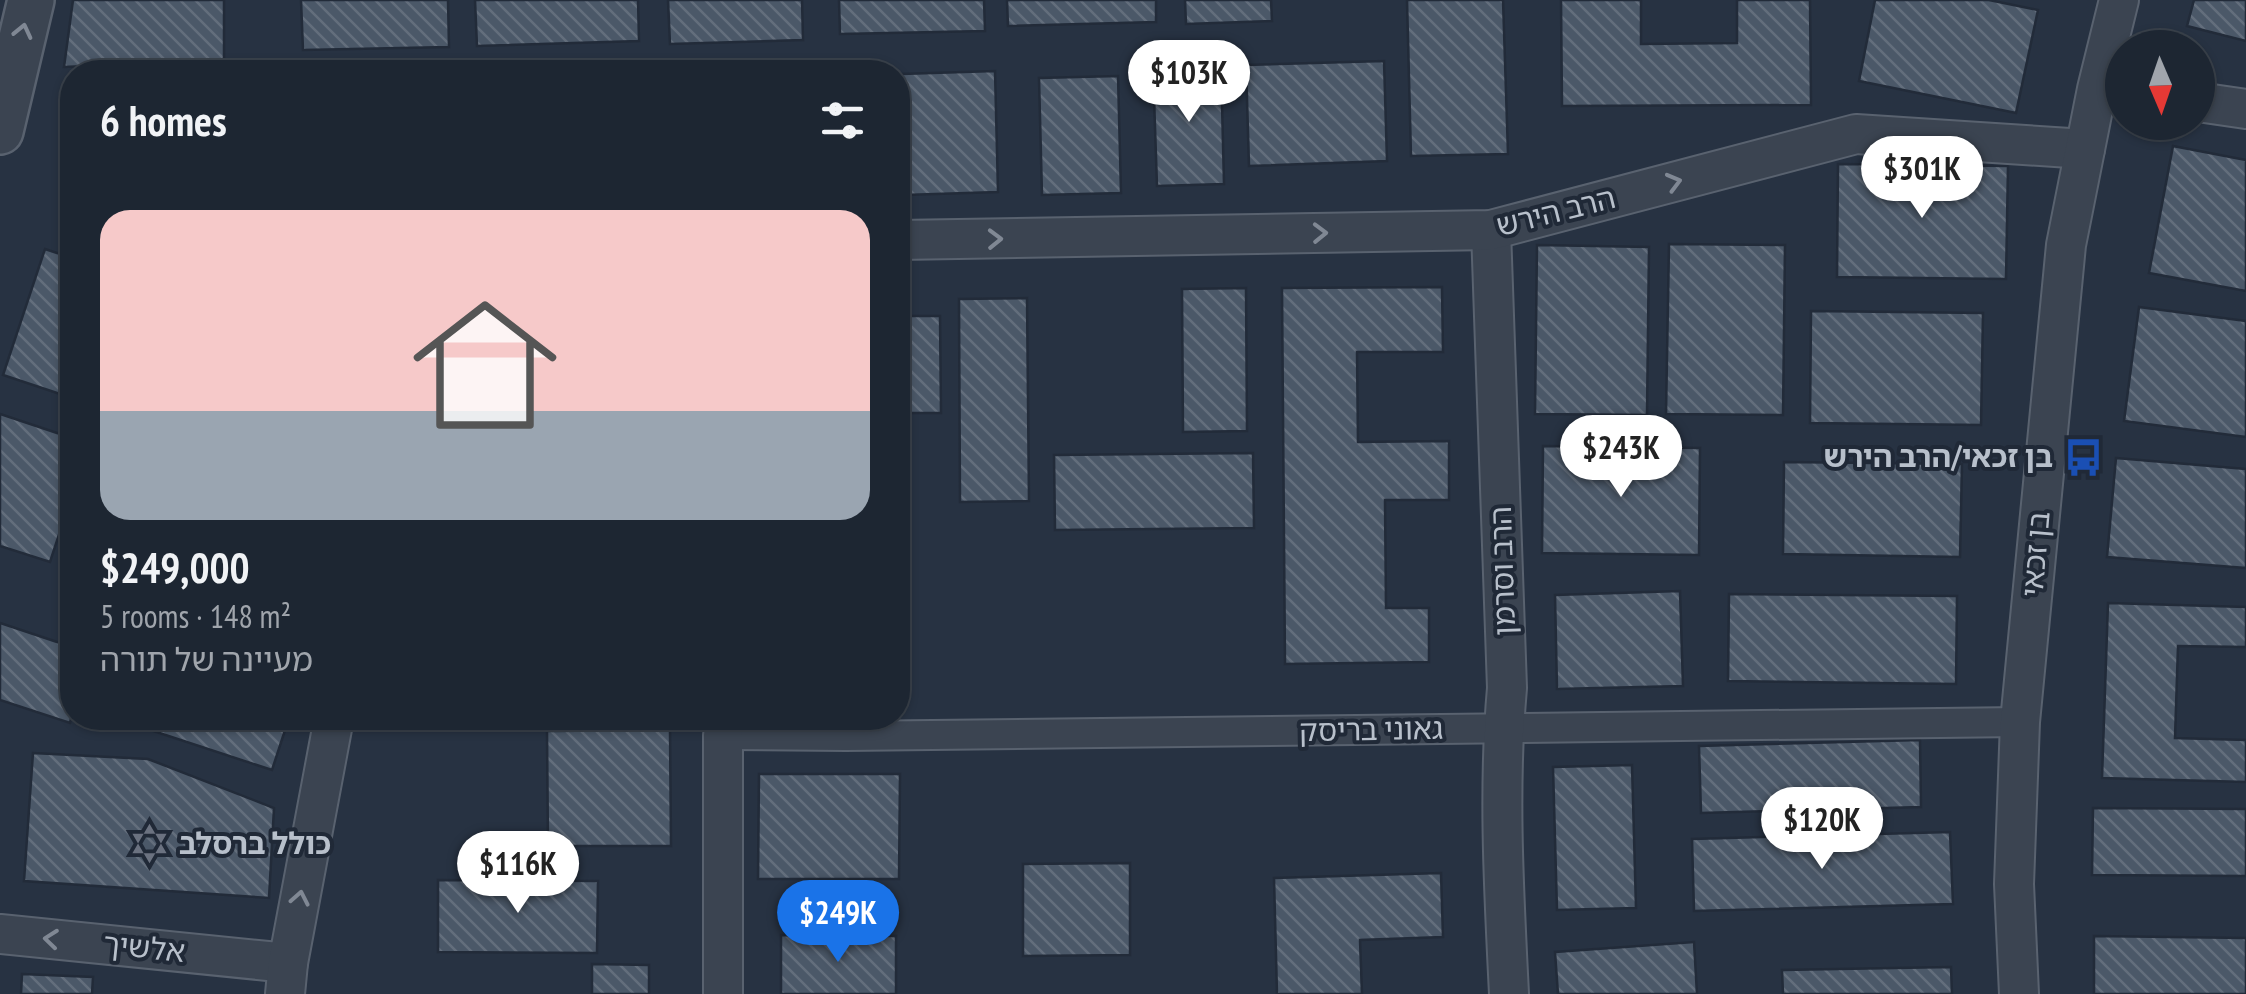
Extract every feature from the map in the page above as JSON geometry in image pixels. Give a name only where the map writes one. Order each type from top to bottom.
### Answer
[{"type":"street","points":[[0,131],[31,0]]},
{"type":"street","name":"בן זכאי","points":[[2117,30],[2120,0]]},
{"type":"street","name":"בן זכאי","points":[[2019,994],[2014,884],[2020,722],[2066,245],[2085,149],[2105,103]]},
{"type":"street","points":[[2215,104],[2246,109]]},
{"type":"street","name":"הרב הירש","points":[[910,240],[1491,230],[1856,134],[2085,149]]},
{"type":"street","name":"הרב וסרמן","points":[[1491,230],[1507,688],[1504,728],[1508,994]]},
{"type":"street","name":"גאוני בריסק","points":[[723,735],[2020,722]]},
{"type":"street","points":[[286,978],[332,730]]},
{"type":"street","points":[[723,735],[724,994]]},
{"type":"street","name":"אלשיך","points":[[0,934],[286,978]]},
{"type":"building","points":[[73,0],[224,0],[224,60],[65,60]]},
{"type":"building","points":[[301,0],[448,0],[449,47],[303,50]]},
{"type":"building","points":[[475,0],[638,0],[639,41],[477,46]]},
{"type":"building","points":[[668,0],[802,0],[803,40],[670,44]]},
{"type":"building","points":[[839,0],[984,0],[985,31],[840,34]]},
{"type":"building","points":[[1007,0],[1156,0],[1156,22],[1008,26]]},
{"type":"building","points":[[1185,0],[1271,0],[1272,21],[1186,24]]},
{"type":"building","points":[[1407,0],[1503,0],[1508,154],[1411,156]]},
{"type":"building","points":[[1561,0],[1641,0],[1641,44],[1737,43],[1737,0],[1810,0],[1811,105],[1562,106]]},
{"type":"building","points":[[1875,0],[1989,0],[2038,10],[2016,113],[1859,81]]},
{"type":"building","points":[[2194,0],[2246,0],[2246,41],[2215,30],[2187,26]]},
{"type":"building","points":[[1384,61],[1387,161],[1249,166],[1246,65]]},
{"type":"building","points":[[1221,64],[1224,184],[1157,186],[1153,67]]},
{"type":"building","points":[[995,71],[998,192],[910,195],[910,74]]},
{"type":"building","points":[[1118,76],[1121,193],[1042,195],[1039,78]]},
{"type":"building","points":[[2173,146],[2246,160],[2246,291],[2149,273]]},
{"type":"building","points":[[1838,164],[2008,166],[2006,279],[1837,277]]},
{"type":"building","points":[[1669,244],[1785,245],[1783,415],[1666,414]]},
{"type":"building","points":[[1537,245],[1649,247],[1647,415],[1535,414]]},
{"type":"building","points":[[45,249],[60,254],[60,394],[3,375]]},
{"type":"building","points":[[1442,287],[1443,352],[1357,352],[1358,442],[1449,441],[1449,500],[1385,500],[1386,608],[1429,608],[1429,662],[1285,664],[1282,288]]},
{"type":"building","points":[[1246,288],[1247,431],[1183,432],[1182,289]]},
{"type":"building","points":[[1027,298],[1029,501],[960,502],[959,299]]},
{"type":"building","points":[[2139,307],[2246,321],[2246,437],[2124,421]]},
{"type":"building","points":[[1811,311],[1983,313],[1981,425],[1810,423]]},
{"type":"building","points":[[910,316],[940,316],[941,413],[910,413]]},
{"type":"building","points":[[0,414],[60,434],[60,532],[50,562],[0,546]]},
{"type":"building","points":[[1543,446],[1700,448],[1699,555],[1542,553]]},
{"type":"building","points":[[1253,453],[1254,528],[1055,530],[1054,455]]},
{"type":"building","points":[[2116,458],[2246,469],[2246,568],[2107,557]]},
{"type":"building","points":[[1784,462],[1962,464],[1960,557],[1783,554]]},
{"type":"building","points":[[1680,591],[1683,686],[1557,689],[1555,595]]},
{"type":"building","points":[[1729,594],[1957,596],[1956,684],[1728,681]]},
{"type":"building","points":[[2108,603],[2246,607],[2246,647],[2178,646],[2175,738],[2246,740],[2246,782],[2102,778]]},
{"type":"building","points":[[0,623],[60,643],[60,720],[0,700]]},
{"type":"building","points":[[150,730],[285,730],[272,770]]},
{"type":"building","points":[[670,730],[671,846],[548,846],[547,731]]},
{"type":"building","points":[[1920,740],[1921,807],[1701,813],[1699,746]]},
{"type":"building","name":"כולל ברסלב","points":[[33,753],[148,759],[274,808],[269,898],[24,881]]},
{"type":"building","points":[[1632,765],[1636,908],[1557,910],[1553,767]]},
{"type":"building","points":[[759,774],[900,774],[899,879],[758,879]]},
{"type":"building","points":[[2093,808],[2246,809],[2246,876],[2092,875]]},
{"type":"building","points":[[1950,832],[1953,904],[1694,911],[1692,839]]},
{"type":"building","points":[[1130,863],[1130,955],[1023,956],[1023,864]]},
{"type":"building","points":[[1441,873],[1443,937],[1360,940],[1362,994],[1277,994],[1274,878]]},
{"type":"building","points":[[438,880],[598,881],[597,953],[438,952]]},
{"type":"building","points":[[781,935],[896,936],[896,994],[781,994]]},
{"type":"building","points":[[2094,936],[2246,938],[2246,994],[2094,994]]},
{"type":"building","points":[[1694,942],[1697,994],[1558,994],[1555,952]]},
{"type":"building","points":[[592,964],[649,965],[649,994],[592,994]]},
{"type":"building","points":[[1951,967],[1952,994],[1783,994],[1782,970]]},
{"type":"building","points":[[22,974],[93,977],[92,994],[21,994]]},
{"type":"place","name":"בן זכאי/הרב הירש","points":[[2083,457]]},
{"type":"place","name":"כולל ברסלב","points":[[149,844]]}]
